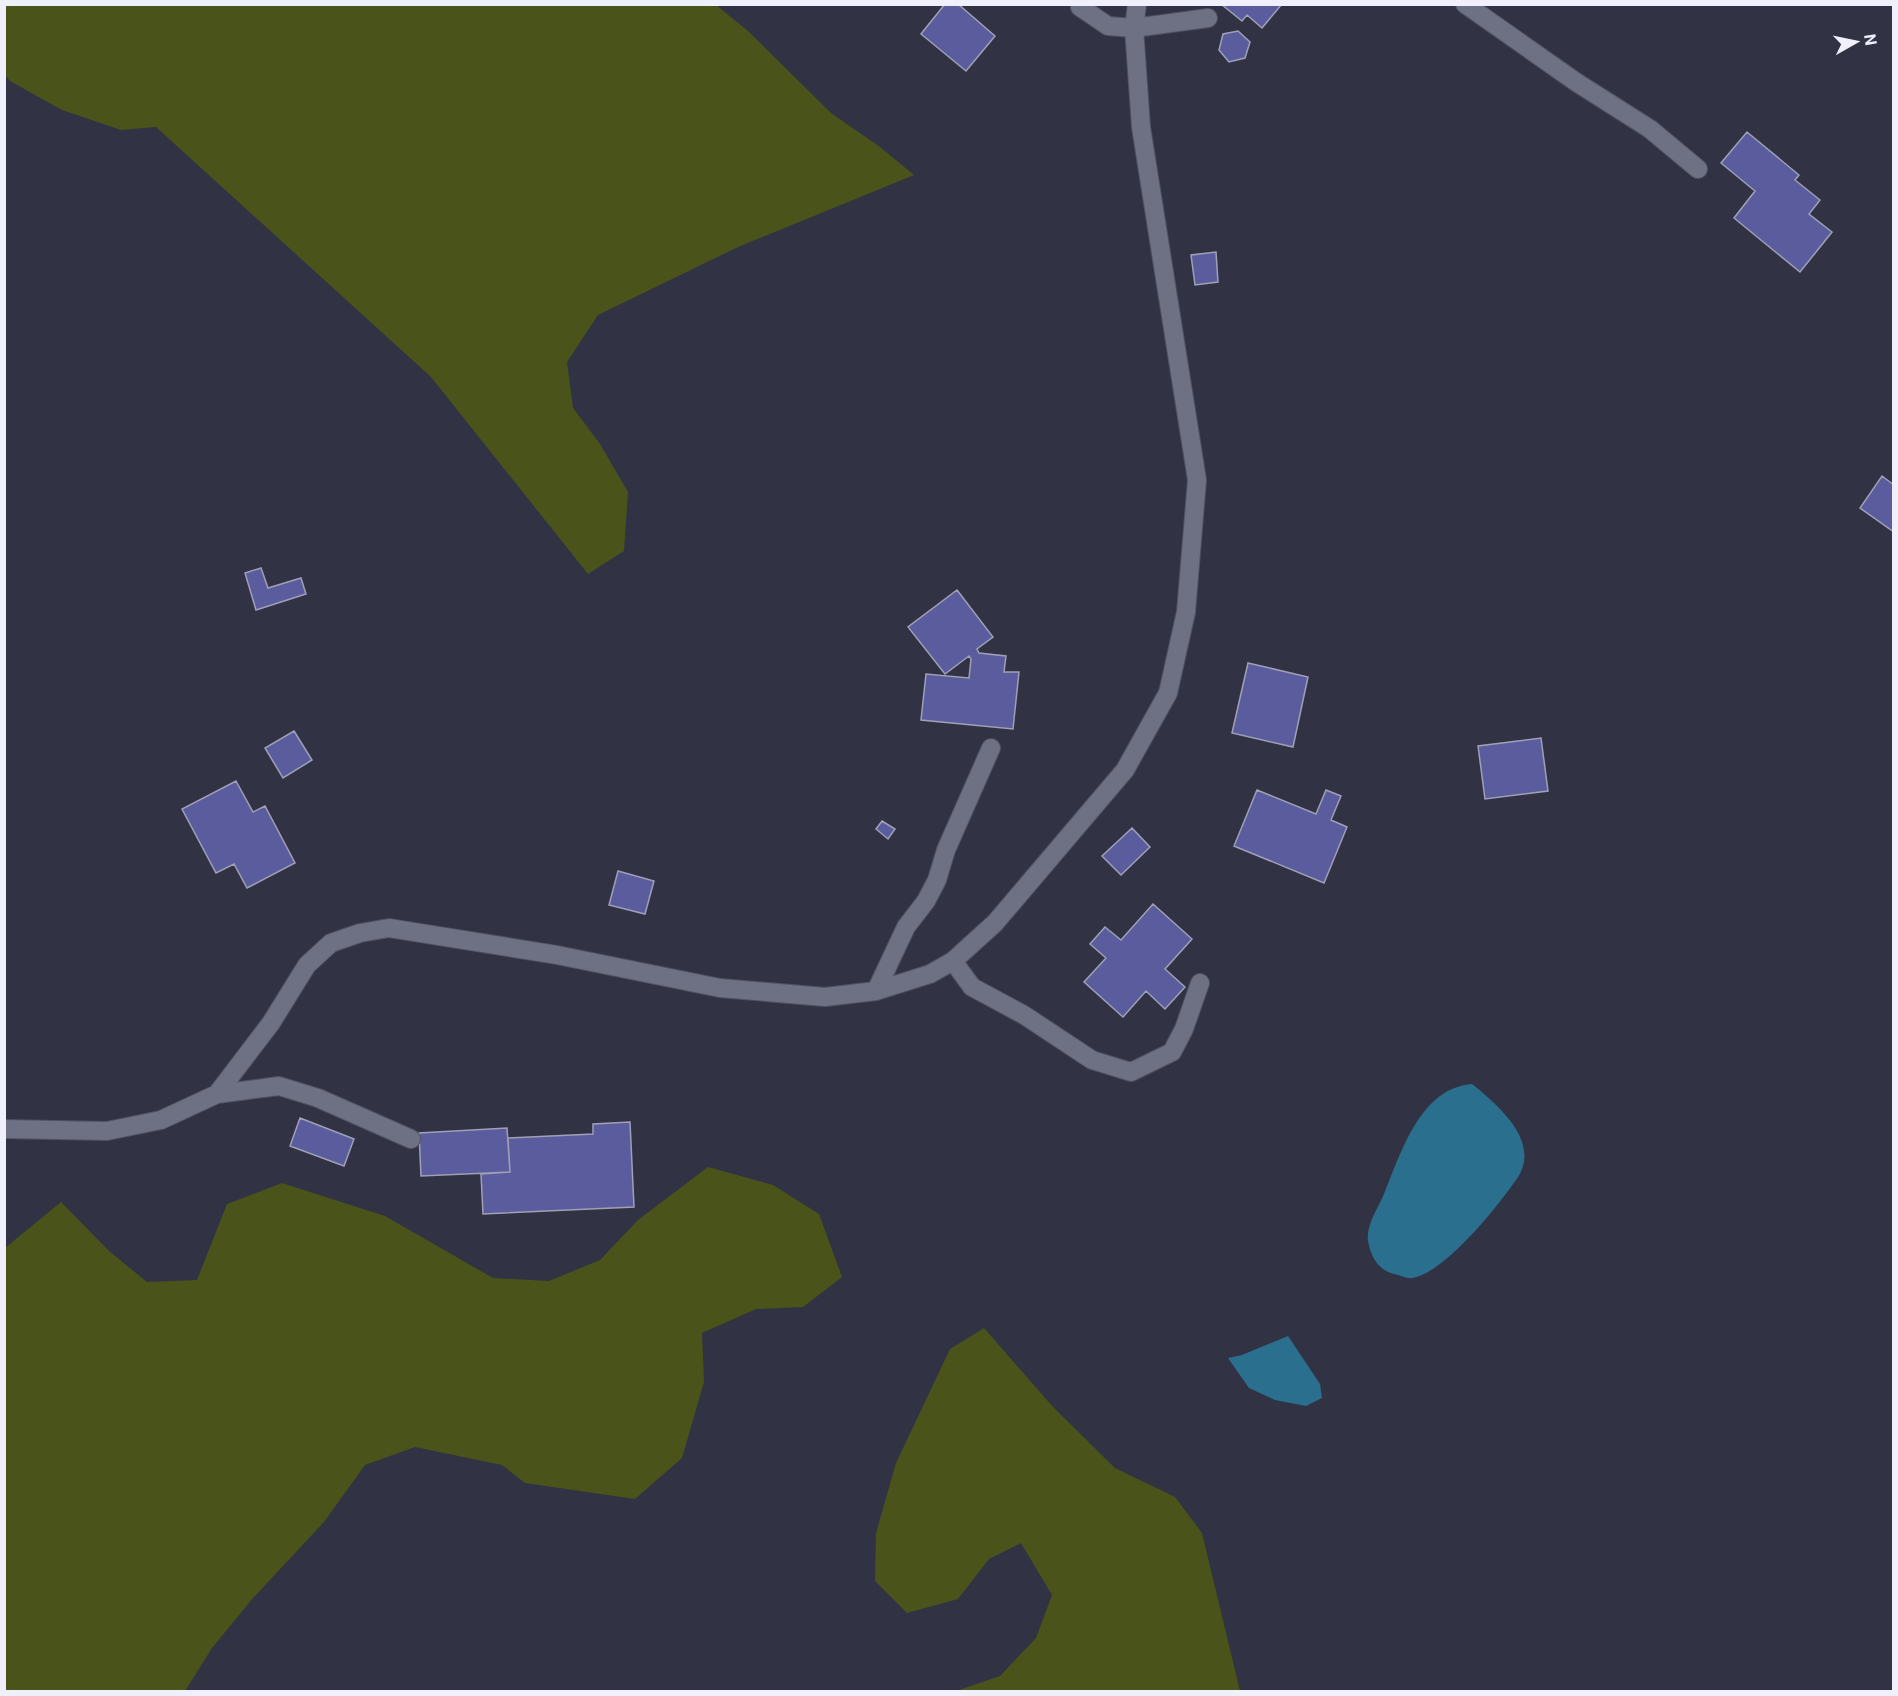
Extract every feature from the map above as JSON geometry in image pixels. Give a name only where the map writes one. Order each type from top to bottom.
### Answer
[{"type":"street","points":[[218,1094],[271,1023],[307,965],[332,943],[360,933],[389,928],[557,955],[720,988],[825,997],[853,996],[876,991],[930,974],[953,961],[995,922],[1125,770],[1168,693],[1186,612],[1197,480],[1142,127],[1134,28],[1137,4]]},
{"type":"street","points":[[1465,4],[1576,82],[1650,129],[1698,169]]},
{"type":"street","points":[[1080,7],[1108,26],[1134,28],[1208,18]]},
{"type":"street","points":[[876,991],[906,927],[926,901],[937,880],[946,850],[991,748]]},
{"type":"street","points":[[953,961],[972,987],[1024,1015],[1092,1060],[1131,1072],[1172,1052],[1184,1029],[1200,983]]},
{"type":"street","points":[[4,1129],[107,1131],[161,1120],[218,1094],[279,1086],[318,1098],[411,1139]]},
{"type":"green space","points":[[5,4],[716,5],[748,31],[831,113],[880,147],[914,175],[738,247],[598,315],[567,362],[573,408],[600,444],[628,492],[624,551],[588,574],[431,377],[156,127],[121,130],[62,110],[10,81],[5,75]]},
{"type":"green space","points":[[708,1167],[773,1185],[819,1214],[842,1277],[803,1307],[756,1309],[702,1333],[704,1382],[682,1458],[635,1499],[525,1483],[502,1465],[415,1447],[365,1465],[324,1522],[253,1598],[212,1648],[185,1691],[5,1691],[5,1248],[61,1202],[109,1251],[147,1282],[197,1280],[227,1204],[282,1183],[385,1216],[493,1278],[549,1281],[600,1260],[638,1220]]},
{"type":"green space","points":[[984,1328],[1053,1407],[1115,1468],[1175,1497],[1202,1533],[1240,1691],[956,1691],[1000,1676],[1036,1638],[1052,1595],[1021,1543],[989,1559],[958,1599],[907,1613],[875,1581],[876,1533],[896,1463],[950,1349]]},
{"type":"water","points":[[1472,1084],[1505,1114],[1514,1126],[1521,1139],[1524,1152],[1523,1166],[1516,1180],[1483,1222],[1440,1264],[1412,1278],[1388,1272],[1373,1257],[1368,1235],[1373,1217],[1406,1142],[1426,1110],[1439,1097],[1454,1088]]},
{"type":"water","points":[[1288,1336],[1320,1384],[1322,1398],[1306,1406],[1275,1400],[1249,1388],[1228,1358],[1242,1355]]},
{"type":"building","points":[[945,4],[958,4],[995,36],[966,71],[921,34]]},
{"type":"building","points":[[1221,4],[1282,4],[1262,28],[1247,15],[1242,21]]},
{"type":"building","points":[[1238,31],[1250,42],[1245,58],[1229,62],[1219,50],[1223,34]]},
{"type":"building","points":[[1747,132],[1799,175],[1795,180],[1820,200],[1809,214],[1832,232],[1800,272],[1734,218],[1755,191],[1721,163]]},
{"type":"building","points":[[1216,252],[1218,282],[1195,285],[1191,255]]},
{"type":"building","points":[[1882,476],[1894,485],[1894,532],[1860,508]]},
{"type":"building","points":[[261,568],[268,588],[301,578],[306,594],[256,610],[245,573]]},
{"type":"building","points":[[957,590],[993,637],[977,649],[979,653],[1006,656],[1004,672],[1019,672],[1013,729],[921,720],[926,674],[969,678],[971,659],[969,656],[945,674],[908,627]]},
{"type":"building","points":[[1248,663],[1308,677],[1293,747],[1232,733]]},
{"type":"building","points":[[294,731],[312,760],[283,778],[265,748]]},
{"type":"building","points":[[1541,738],[1548,791],[1485,799],[1478,746]]},
{"type":"building","points":[[236,781],[253,812],[265,806],[295,863],[247,888],[234,864],[216,873],[182,809]]},
{"type":"building","points":[[1257,790],[1316,814],[1326,790],[1341,796],[1331,820],[1347,827],[1324,883],[1234,846]]},
{"type":"building","points":[[882,821],[895,829],[888,839],[876,829]]},
{"type":"building","points":[[1132,828],[1150,847],[1121,875],[1102,856]]},
{"type":"building","points":[[618,871],[654,881],[645,914],[609,905]]},
{"type":"building","points":[[1153,904],[1192,939],[1165,969],[1185,987],[1165,1009],[1146,991],[1123,1017],[1084,982],[1106,958],[1090,944],[1105,927],[1121,940]]},
{"type":"building","points":[[300,1118],[354,1139],[344,1166],[290,1146]]},
{"type":"building","points":[[630,1122],[634,1207],[483,1214],[481,1174],[510,1172],[508,1138],[593,1134],[593,1124]]},
{"type":"building","points":[[507,1128],[510,1172],[421,1176],[419,1133]]}]
